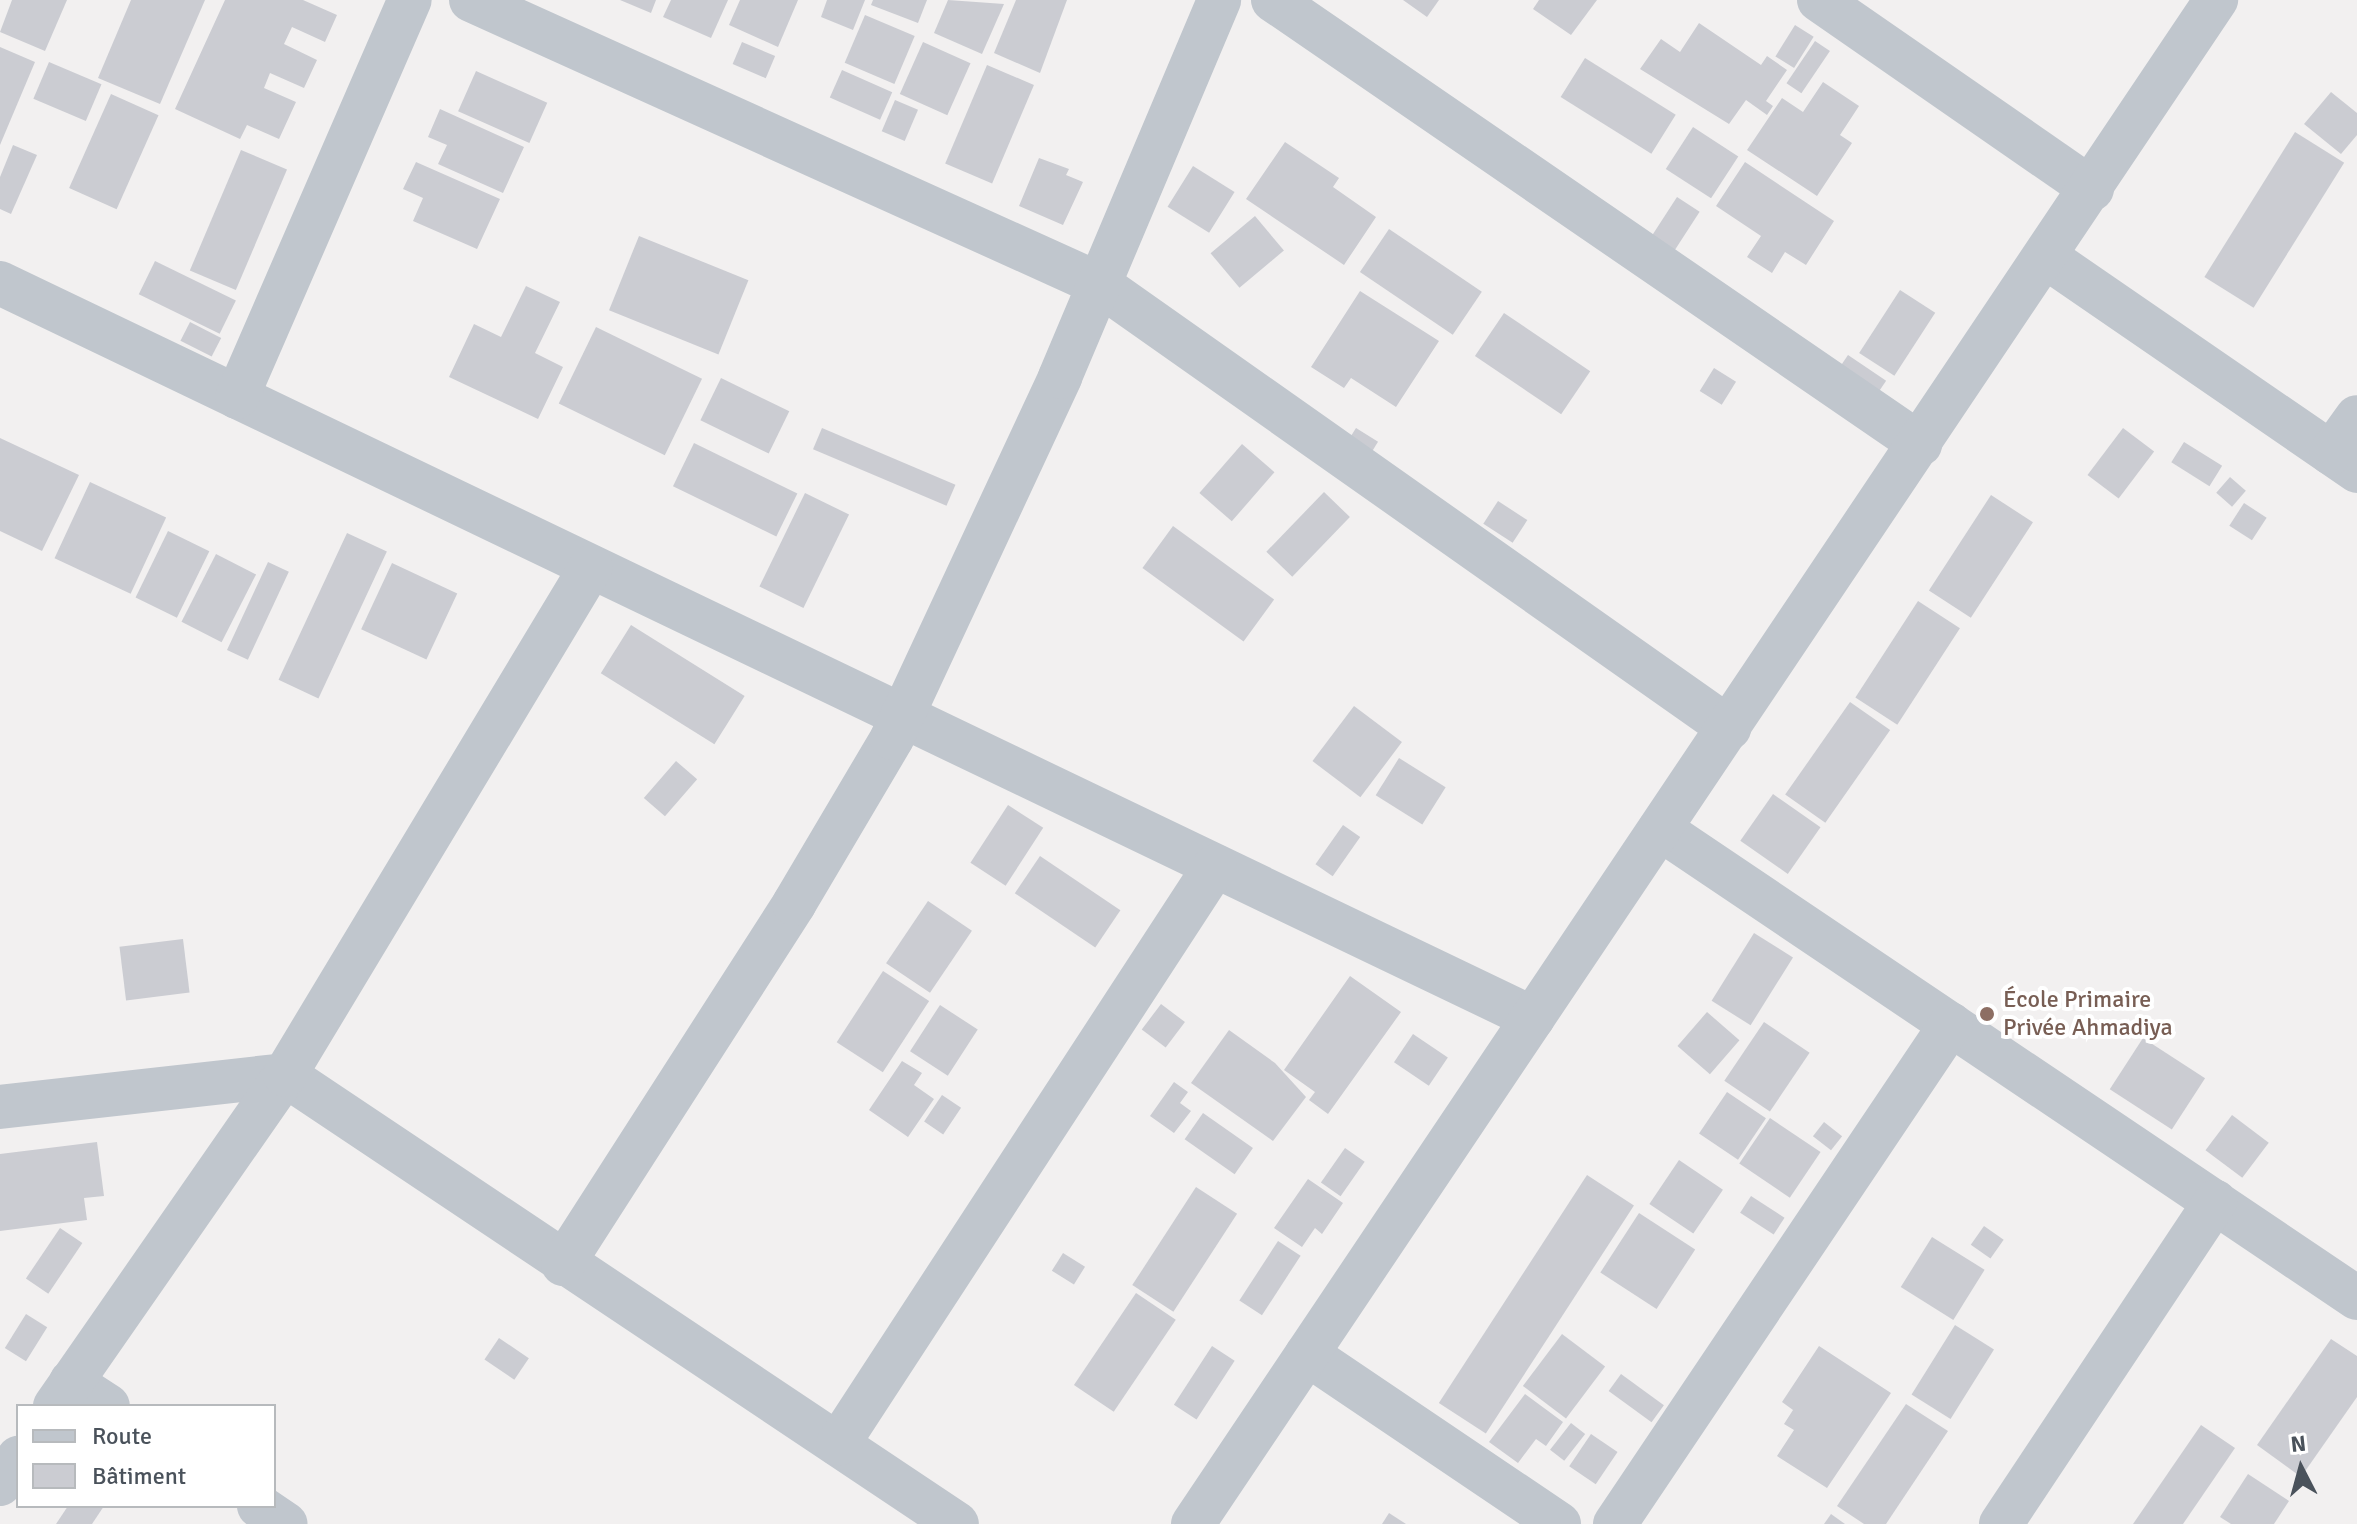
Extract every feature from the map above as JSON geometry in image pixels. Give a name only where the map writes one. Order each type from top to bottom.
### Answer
[{"type":"street","points":[[237,397],[410,0]]},
{"type":"street","points":[[471,0],[1099,284],[1729,728]]},
{"type":"street","points":[[563,1264],[794,904],[903,716],[960,600],[1219,0]]},
{"type":"street","points":[[1273,0],[1920,444]]},
{"type":"street","points":[[1819,0],[2092,189]]},
{"type":"street","points":[[1193,1524],[2216,0]]},
{"type":"street","points":[[2046,257],[2344,462],[2357,417]]},
{"type":"street","points":[[0,283],[1533,1018]]},
{"type":"street","points":[[100,1404],[63,1394],[285,1075],[591,567]]},
{"type":"street","points":[[1660,829],[2357,1298]]},
{"type":"street","points":[[838,1444],[1215,866]]},
{"type":"street","points":[[1615,1524],[1951,1024]]},
{"type":"street","points":[[0,1107],[285,1075],[563,1264],[957,1524]]},
{"type":"street","points":[[2001,1524],[2215,1202]]},
{"type":"street","points":[[1307,1354],[1559,1524]]},
{"type":"street","points":[[0,1484],[16,1461]]},
{"type":"street","points":[[262,1508],[286,1524]]},
{"type":"building","points":[[12,0],[67,0],[45,51],[0,32]]},
{"type":"building","points":[[131,0],[205,0],[160,104],[98,78]]},
{"type":"building","points":[[225,0],[303,0],[337,15],[325,42],[292,27],[284,44],[317,60],[304,88],[270,73],[264,88],[296,102],[279,139],[247,125],[240,139],[175,109]]},
{"type":"building","points":[[620,0],[656,0],[651,13]]},
{"type":"building","points":[[671,0],[728,0],[711,38],[663,17]]},
{"type":"building","points":[[740,0],[798,0],[778,47],[729,25]]},
{"type":"building","points":[[827,0],[865,0],[853,30],[821,17]]},
{"type":"building","points":[[873,0],[927,0],[918,23],[871,5]]},
{"type":"building","points":[[948,0],[1004,4],[982,54],[934,33]]},
{"type":"building","points":[[1016,0],[1067,0],[1040,73],[994,53]]},
{"type":"building","points":[[1403,0],[1439,0],[1427,17]]},
{"type":"building","points":[[1539,0],[1597,0],[1571,35],[1533,9]]},
{"type":"building","points":[[865,15],[915,36],[894,84],[845,63]]},
{"type":"building","points":[[1699,23],[1761,65],[1767,56],[1787,70],[1766,101],[1773,106],[1767,115],[1746,100],[1729,124],[1640,69],[1661,39],[1680,52]]},
{"type":"building","points":[[1795,25],[1814,37],[1794,68],[1775,56]]},
{"type":"building","points":[[1815,41],[1830,51],[1801,93],[1786,83]]},
{"type":"building","points":[[742,42],[775,56],[766,78],[733,64]]},
{"type":"building","points":[[923,42],[971,63],[947,115],[900,94]]},
{"type":"building","points":[[0,47],[35,62],[0,145]]},
{"type":"building","points":[[1585,58],[1676,115],[1651,154],[1561,97]]},
{"type":"building","points":[[49,62],[101,84],[86,121],[33,99]]},
{"type":"building","points":[[987,65],[1034,85],[992,183],[945,163]]},
{"type":"building","points":[[842,70],[892,92],[880,120],[830,97]]},
{"type":"building","points":[[476,71],[547,103],[529,143],[458,111]]},
{"type":"building","points":[[1823,82],[1859,106],[1840,135],[1852,143],[1817,196],[1747,150],[1782,98],[1803,112]]},
{"type":"building","points":[[2331,92],[2357,113],[2357,135],[2341,154],[2304,124]]},
{"type":"building","points":[[111,94],[159,115],[117,209],[69,188]]},
{"type":"building","points":[[895,100],[918,110],[905,141],[882,131]]},
{"type":"building","points":[[440,109],[524,147],[503,193],[438,164],[447,145],[428,137]]},
{"type":"building","points":[[1693,127],[1738,156],[1711,198],[1666,169]]},
{"type":"building","points":[[2295,132],[2344,163],[2254,308],[2204,277]]},
{"type":"building","points":[[1285,142],[1339,178],[1333,187],[1376,217],[1344,265],[1246,199]]},
{"type":"building","points":[[13,145],[37,155],[11,214],[0,209],[0,177]]},
{"type":"building","points":[[241,150],[287,170],[236,290],[190,271]]},
{"type":"building","points":[[1039,158],[1069,169],[1066,175],[1083,182],[1063,225],[1019,206]]},
{"type":"building","points":[[416,162],[500,199],[477,249],[413,221],[423,198],[403,189]]},
{"type":"building","points":[[1745,162],[1834,221],[1806,265],[1785,252],[1772,273],[1747,257],[1761,236],[1716,206]]},
{"type":"building","points":[[1193,166],[1235,192],[1209,233],[1168,207]]},
{"type":"building","points":[[1677,197],[1700,212],[1672,254],[1650,239]]},
{"type":"building","points":[[1255,216],[1284,250],[1239,288],[1211,253]]},
{"type":"building","points":[[1389,229],[1482,292],[1453,335],[1360,272]]},
{"type":"building","points":[[639,236],[748,280],[718,354],[609,310]]},
{"type":"building","points":[[155,261],[236,300],[220,334],[139,294]]},
{"type":"building","points":[[526,286],[560,302],[535,353],[563,367],[538,419],[449,377],[474,324],[501,337]]},
{"type":"building","points":[[1900,290],[1935,313],[1894,376],[1859,353]]},
{"type":"building","points":[[1360,291],[1439,341],[1396,407],[1351,378],[1344,388],[1311,367]]},
{"type":"building","points":[[1504,313],[1590,371],[1561,414],[1475,356]]},
{"type":"building","points":[[190,322],[221,338],[212,357],[180,341]]},
{"type":"building","points":[[596,327],[702,379],[665,455],[559,403]]},
{"type":"building","points":[[1848,355],[1886,381],[1874,399],[1836,373]]},
{"type":"building","points":[[1714,368],[1736,382],[1722,405],[1700,391]]},
{"type":"building","points":[[721,378],[789,411],[769,454],[700,420]]},
{"type":"building","points":[[822,428],[955,485],[946,506],[813,449]]},
{"type":"building","points":[[1356,428],[1378,442],[1366,460],[1344,447]]},
{"type":"building","points":[[2123,428],[2154,451],[2119,499],[2087,475]]},
{"type":"building","points":[[0,438],[79,475],[42,551],[0,531]]},
{"type":"building","points":[[2184,442],[2222,466],[2209,486],[2171,462]]},
{"type":"building","points":[[694,443],[797,493],[776,537],[673,486]]},
{"type":"building","points":[[1242,444],[1274,472],[1232,521],[1199,493]]},
{"type":"building","points":[[2230,477],[2246,491],[2232,507],[2216,493]]},
{"type":"building","points":[[90,482],[166,517],[131,594],[55,558]]},
{"type":"building","points":[[1324,492],[1350,517],[1292,577],[1266,552]]},
{"type":"building","points":[[805,493],[849,514],[803,608],[759,586]]},
{"type":"building","points":[[1991,495],[2033,522],[1971,618],[1929,591]]},
{"type":"building","points":[[1498,501],[1527,520],[1513,543],[1483,524]]},
{"type":"building","points":[[2244,503],[2267,518],[2252,540],[2229,526]]},
{"type":"building","points":[[1173,526],[1274,599],[1244,642],[1142,568]]},
{"type":"building","points":[[168,531],[209,551],[177,618],[136,598]]},
{"type":"building","points":[[347,533],[387,552],[318,698],[279,680]]},
{"type":"building","points":[[216,554],[256,574],[222,642],[181,622]]},
{"type":"building","points":[[268,562],[289,572],[248,660],[227,650]]},
{"type":"building","points":[[392,563],[457,593],[426,660],[361,629]]},
{"type":"building","points":[[1918,601],[1960,628],[1897,725],[1855,697]]},
{"type":"building","points":[[631,625],[745,696],[714,744],[601,673]]},
{"type":"building","points":[[1850,702],[1890,730],[1825,823],[1785,795]]},
{"type":"building","points":[[1354,706],[1402,742],[1360,797],[1312,761]]},
{"type":"building","points":[[1399,758],[1446,787],[1422,824],[1376,795]]},
{"type":"building","points":[[676,761],[697,779],[665,816],[644,798]]},
{"type":"building","points":[[1773,794],[1821,827],[1788,874],[1740,841]]},
{"type":"building","points":[[1008,805],[1043,828],[1006,886],[970,863]]},
{"type":"building","points":[[1343,825],[1360,837],[1333,876],[1315,864]]},
{"type":"building","points":[[1040,856],[1120,910],[1095,948],[1015,893]]},
{"type":"building","points":[[928,901],[972,931],[930,993],[886,963]]},
{"type":"building","points":[[1754,933],[1793,957],[1751,1025],[1712,1001]]},
{"type":"building","points":[[183,939],[190,993],[126,1000],[119,947]]},
{"type":"building","points":[[883,971],[929,1001],[883,1072],[837,1042]]},
{"type":"building","points":[[1350,976],[1401,1012],[1328,1114],[1309,1100],[1315,1092],[1284,1070]]},
{"type":"building","points":[[1161,1004],[1185,1022],[1166,1048],[1142,1030]]},
{"type":"building","points":[[940,1005],[978,1030],[948,1076],[910,1051]]},
{"type":"building","points":[[1707,1012],[1739,1040],[1710,1074],[1677,1046]]},
{"type":"building","points":[[1764,1022],[1810,1053],[1770,1112],[1724,1081]]},
{"type":"building","points":[[1229,1030],[1275,1063],[1306,1097],[1273,1141],[1191,1083]]},
{"type":"building","points":[[1413,1034],[1448,1057],[1429,1086],[1394,1062]]},
{"type":"building","points":[[2143,1038],[2205,1078],[2172,1129],[2110,1089]]},
{"type":"building","points":[[902,1061],[922,1073],[914,1085],[934,1099],[908,1137],[869,1110]]},
{"type":"building","points":[[1174,1082],[1188,1092],[1180,1103],[1191,1111],[1174,1133],[1150,1116]]},
{"type":"building","points":[[1727,1092],[1766,1118],[1738,1160],[1699,1133]]},
{"type":"building","points":[[942,1095],[961,1108],[943,1134],[924,1122]]},
{"type":"building","points":[[1203,1113],[1253,1148],[1235,1174],[1185,1139]]},
{"type":"building","points":[[2232,1115],[2269,1143],[2242,1178],[2206,1150]]},
{"type":"building","points":[[1770,1118],[1821,1152],[1790,1198],[1739,1164]]},
{"type":"building","points":[[1824,1122],[1842,1136],[1831,1150],[1813,1136]]},
{"type":"building","points":[[97,1142],[104,1196],[84,1198],[87,1220],[0,1231],[0,1154]]},
{"type":"building","points":[[1345,1148],[1365,1162],[1341,1196],[1321,1182]]},
{"type":"building","points":[[1679,1160],[1723,1190],[1693,1234],[1649,1204]]},
{"type":"building","points":[[1587,1175],[1634,1205],[1486,1434],[1439,1403]]},
{"type":"building","points":[[1308,1179],[1343,1203],[1322,1234],[1315,1228],[1302,1247],[1274,1228]]},
{"type":"building","points":[[1196,1187],[1237,1214],[1173,1312],[1132,1285]]},
{"type":"building","points":[[1751,1196],[1785,1218],[1774,1235],[1740,1213]]},
{"type":"building","points":[[1639,1213],[1695,1249],[1657,1309],[1600,1273]]},
{"type":"building","points":[[1984,1226],[2004,1240],[1990,1259],[1971,1245]]},
{"type":"building","points":[[60,1228],[82,1243],[48,1294],[26,1279]]},
{"type":"building","points":[[1932,1237],[1985,1270],[1953,1320],[1901,1287]]},
{"type":"building","points":[[1278,1241],[1301,1256],[1262,1315],[1239,1301]]},
{"type":"building","points":[[1063,1253],[1085,1267],[1074,1285],[1052,1271]]},
{"type":"building","points":[[1136,1293],[1176,1320],[1114,1412],[1074,1385]]},
{"type":"building","points":[[26,1314],[47,1327],[26,1361],[5,1348]]},
{"type":"building","points":[[1955,1325],[1994,1349],[1951,1419],[1912,1395]]},
{"type":"building","points":[[1562,1334],[1605,1366],[1566,1418],[1523,1386]]},
{"type":"building","points":[[499,1338],[529,1358],[514,1380],[484,1360]]},
{"type":"building","points":[[2331,1339],[2357,1356],[2357,1397],[2301,1477],[2257,1445]]},
{"type":"building","points":[[1212,1346],[1235,1361],[1197,1419],[1174,1405]]},
{"type":"building","points":[[1819,1346],[1891,1393],[1827,1488],[1777,1456],[1794,1430],[1784,1424],[1793,1410],[1782,1402]]},
{"type":"building","points":[[1621,1374],[1664,1405],[1652,1422],[1609,1391]]},
{"type":"building","points":[[1525,1394],[1563,1422],[1546,1446],[1536,1439],[1518,1463],[1489,1442]]},
{"type":"building","points":[[1906,1404],[1948,1431],[1886,1524],[1864,1524],[1837,1506]]},
{"type":"building","points":[[1571,1423],[1585,1434],[1564,1461],[1550,1450]]},
{"type":"building","points":[[2201,1425],[2235,1448],[2183,1524],[2133,1524]]},
{"type":"building","points":[[1591,1434],[1618,1452],[1596,1484],[1569,1466]]},
{"type":"building","points":[[2248,1474],[2289,1501],[2274,1524],[2231,1524],[2220,1517]]},
{"type":"building","points":[[67,1508],[103,1508],[92,1524],[56,1524]]},
{"type":"building","points":[[1389,1513],[1406,1524],[1382,1524]]},
{"type":"building","points":[[1831,1514],[1845,1524],[1824,1524]]},
{"type":"place","name":"École Primaire Privée Ahmadiya","points":[[1987,1014]]}]
